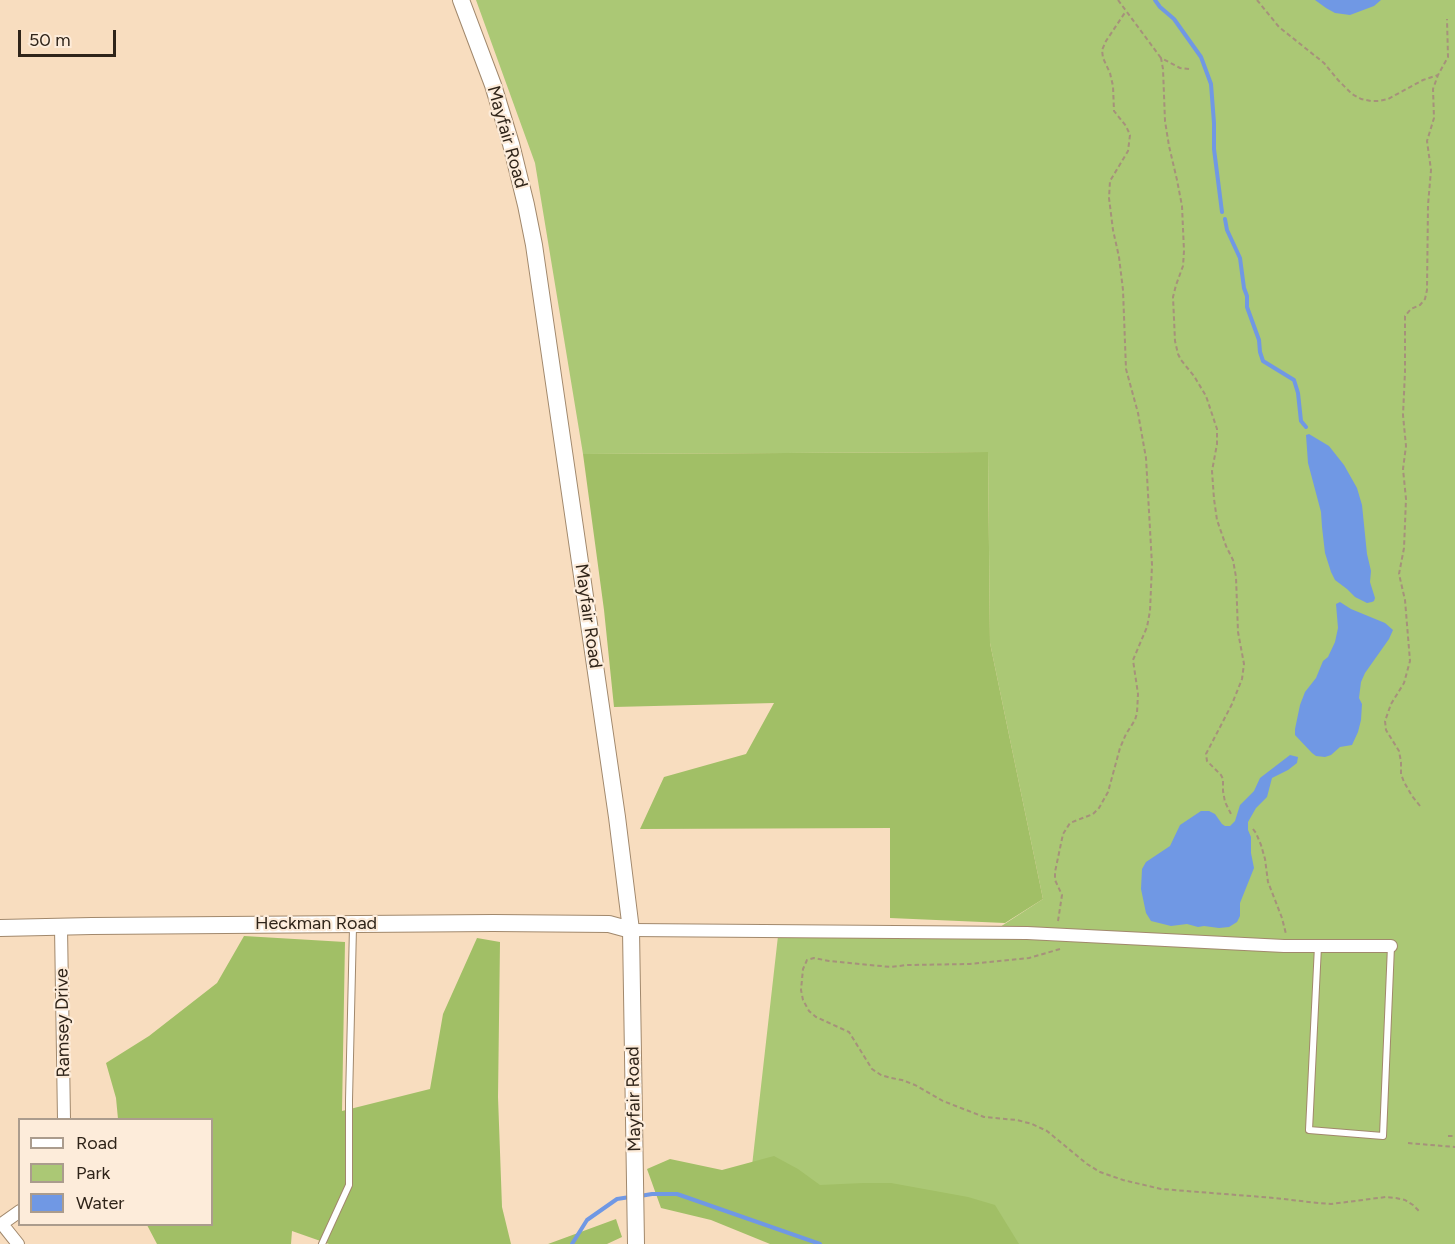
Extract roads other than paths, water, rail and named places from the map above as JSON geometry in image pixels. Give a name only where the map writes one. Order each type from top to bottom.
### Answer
[{"type":"street","name":"Mayfair Road","points":[[461,0],[493,85],[508,134],[534,246],[617,817],[631,930],[636,1237]]},
{"type":"street","name":"Heckman Road","points":[[0,928],[609,924],[631,930]]},
{"type":"street","name":"Ramsey Drive","points":[[61,927],[64,1118]]},
{"type":"street","points":[[631,930],[1028,933],[1239,944],[1391,946]]},
{"type":"street","points":[[18,1212],[1,1225],[18,1244]]},
{"type":"lane","points":[[322,1244],[349,1185],[353,924]]},
{"type":"lane","points":[[1318,946],[1309,1130],[1383,1136],[1391,946]]},
{"type":"water","points":[[1315,0],[1381,0],[1374,6],[1350,15],[1335,13]]},
{"type":"water","points":[[1309,434],[1329,446],[1344,465],[1357,488],[1362,505],[1371,571],[1370,582],[1375,598],[1372,602],[1367,603],[1355,597],[1335,580],[1331,572],[1325,553],[1321,512],[1308,463],[1306,435]]},
{"type":"water","points":[[1340,602],[1385,623],[1393,630],[1361,682],[1359,698],[1362,704],[1361,720],[1352,745],[1340,747],[1325,757],[1316,756],[1295,735],[1295,729],[1305,692],[1316,678],[1335,642],[1338,628],[1336,604]]},
{"type":"water","points":[[1290,755],[1298,757],[1297,763],[1272,778],[1267,797],[1256,808],[1248,822],[1254,868],[1240,903],[1240,916],[1237,922],[1229,927],[1219,928],[1187,924],[1171,926],[1151,921],[1146,913],[1141,889],[1142,869],[1146,862],[1170,846],[1180,825],[1201,811],[1215,814],[1222,824],[1230,826],[1235,821],[1240,805],[1254,791],[1260,778]]},
{"type":"waterway","points":[[1155,0],[1174,19],[1201,57],[1211,84],[1214,149],[1222,212]]},
{"type":"waterway","points":[[1225,219],[1227,230],[1240,258],[1247,307],[1259,340],[1263,361],[1294,380],[1301,421],[1306,427]]},
{"type":"waterway","points":[[640,1196],[677,1194],[820,1244]]},
{"type":"waterway","points":[[572,1244],[587,1220],[617,1199],[630,1197]]}]
